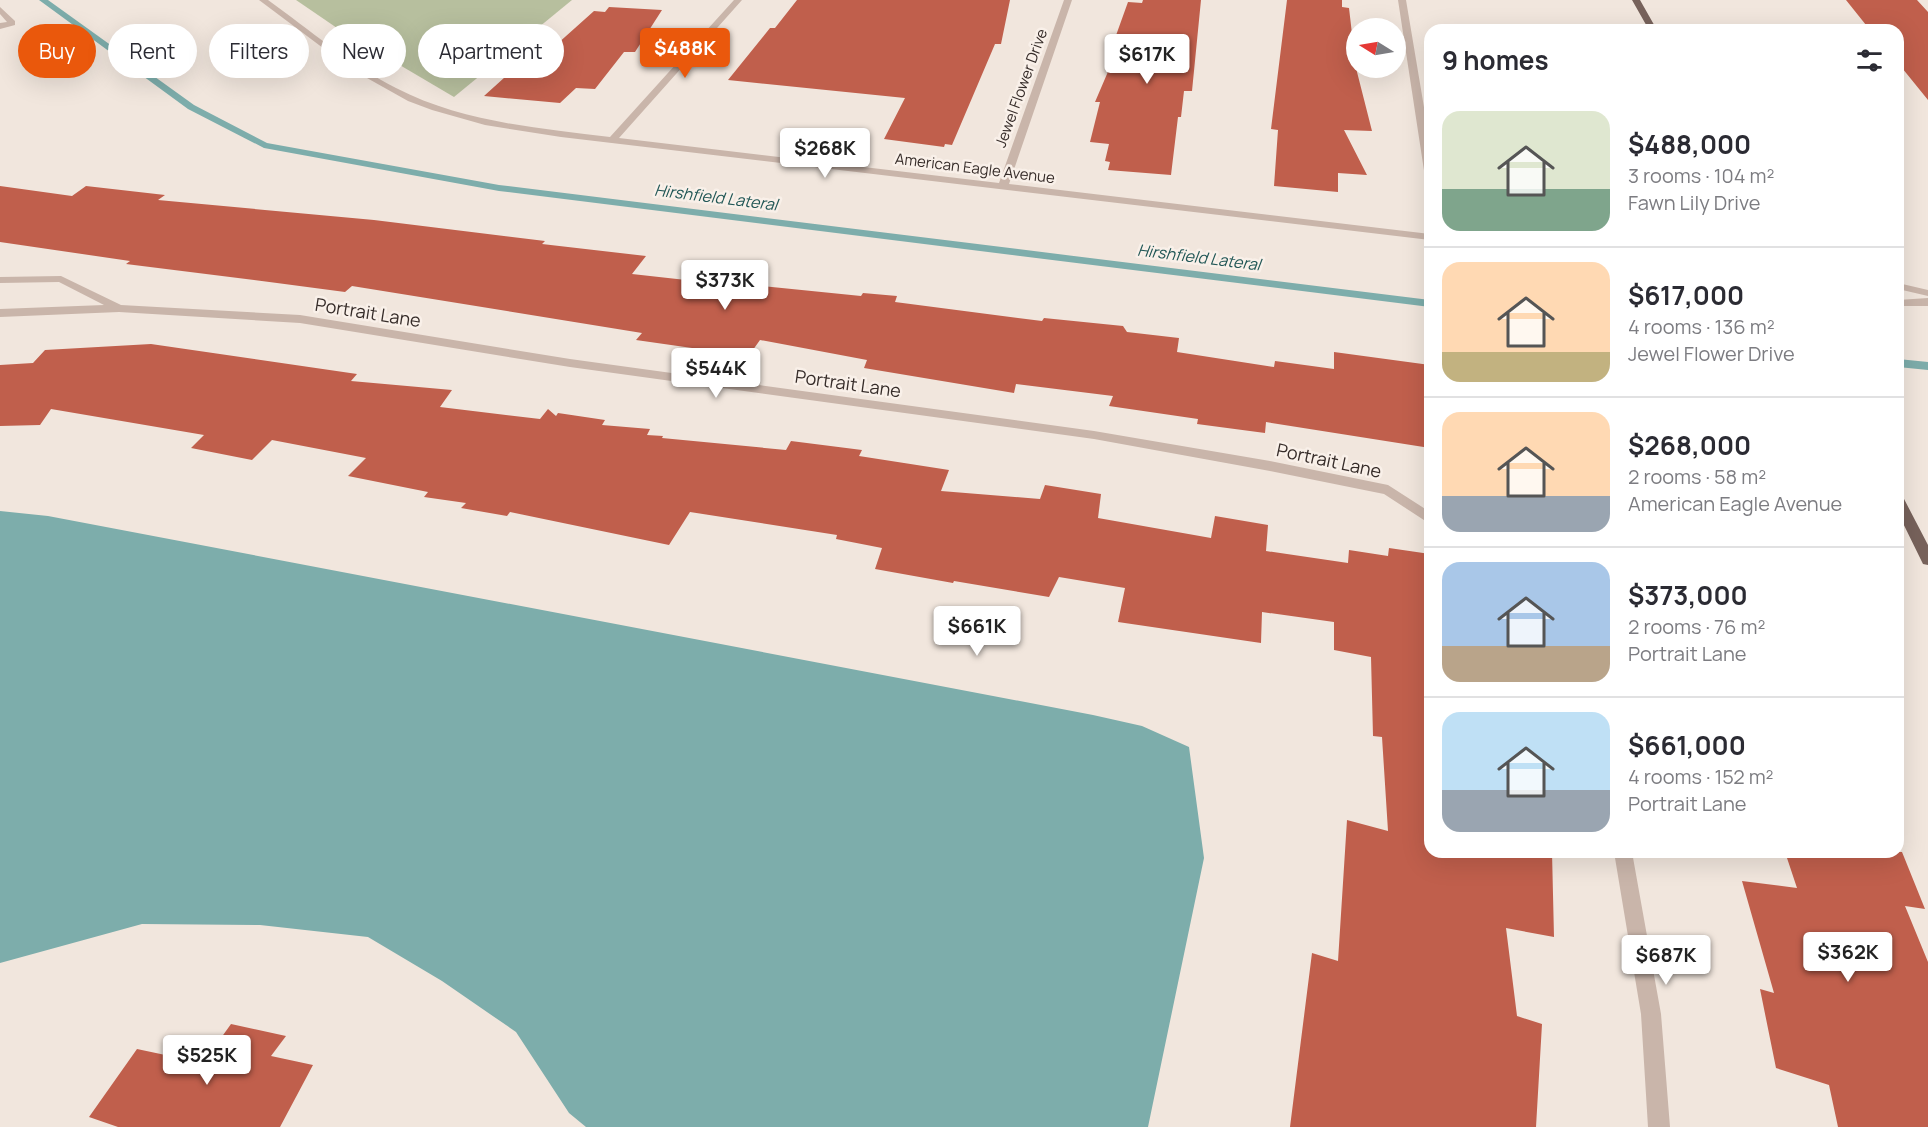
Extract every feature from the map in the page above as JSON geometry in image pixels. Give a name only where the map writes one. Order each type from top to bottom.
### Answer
[{"type":"main road","points":[[1636,0],[1650,24]]},
{"type":"main road","points":[[1904,512],[1928,560]]},
{"type":"street","name":"American Eagle Avenue","points":[[263,0],[370,76],[411,99],[464,117],[493,123],[612,140],[1424,236]]},
{"type":"street","points":[[612,140],[738,0]]},
{"type":"street","name":"Jewel Flower Drive","points":[[1003,186],[1068,0]]},
{"type":"street","points":[[1402,0],[1424,139]]},
{"type":"street","points":[[0,9],[12,23],[0,26]]},
{"type":"street","points":[[0,280],[61,279],[119,308]]},
{"type":"street","points":[[1904,287],[1928,293]]},
{"type":"street","points":[[1904,303],[1928,303]]},
{"type":"street","name":"Portrait Lane","points":[[0,313],[119,308],[300,319],[570,363],[1094,435],[1270,466],[1388,490],[1424,515]]},
{"type":"street","points":[[1624,858],[1651,1014],[1659,1127]]},
{"type":"green space","points":[[296,0],[572,0],[543,24],[418,24],[418,76],[406,69],[406,24],[331,24]]},
{"type":"green space","points":[[422,78],[477,78],[454,97]]},
{"type":"water","points":[[0,511],[48,516],[1093,715],[1142,726],[1189,747],[1204,858],[1148,1127],[586,1127],[569,1113],[516,1032],[442,981],[368,937],[260,925],[142,924],[0,963]]},
{"type":"building","points":[[797,0],[1010,0],[1001,44],[995,44],[952,145],[945,144],[944,147],[884,139],[905,98],[728,80],[770,28],[775,28]]},
{"type":"building","points":[[1143,0],[1201,0],[1192,91],[1184,91],[1181,117],[1178,117],[1171,175],[1108,170],[1110,162],[1105,161],[1109,144],[1090,142],[1100,102],[1095,102],[1110,67],[1105,66],[1128,2],[1142,3]]},
{"type":"building","points":[[1287,0],[1342,0],[1342,7],[1349,8],[1350,18],[1346,18],[1346,78],[1359,78],[1372,131],[1344,130],[1367,175],[1338,173],[1338,192],[1274,186],[1278,130],[1271,129]]},
{"type":"building","points":[[1846,0],[1917,0],[1928,12],[1928,100],[1904,70],[1904,24],[1865,24]]},
{"type":"building","points":[[609,7],[662,10],[635,52],[624,52],[595,89],[576,88],[560,103],[484,96],[504,78],[564,78],[564,38],[594,11],[605,12]]},
{"type":"building","points":[[0,186],[72,196],[86,186],[165,195],[158,200],[374,220],[646,256],[632,274],[749,287],[751,285],[861,296],[863,293],[897,296],[895,302],[1042,321],[1044,318],[1123,326],[1127,332],[1179,338],[1177,352],[1274,367],[1275,361],[1334,369],[1334,352],[1424,364],[1424,447],[1266,422],[1265,433],[1197,424],[1198,419],[1109,406],[1113,396],[1016,384],[1014,393],[864,368],[867,360],[760,340],[750,354],[699,349],[636,340],[642,333],[352,286],[345,292],[126,264],[130,261],[0,242]]},
{"type":"building","points":[[151,344],[357,374],[351,381],[452,390],[440,407],[540,419],[548,409],[556,416],[558,413],[605,420],[602,425],[650,429],[647,435],[663,436],[662,438],[786,450],[791,441],[862,450],[859,456],[949,470],[941,491],[1040,499],[1045,485],[1101,494],[1098,518],[1211,538],[1215,516],[1268,525],[1266,551],[1348,563],[1349,550],[1388,556],[1389,548],[1424,553],[1424,858],[1552,858],[1554,937],[1506,928],[1517,1016],[1542,1024],[1536,1127],[1290,1127],[1312,953],[1338,961],[1347,820],[1388,831],[1382,737],[1373,736],[1371,657],[1334,650],[1334,622],[1262,612],[1261,643],[1118,622],[1125,588],[1059,577],[1049,597],[875,569],[882,548],[836,539],[837,535],[690,512],[669,545],[510,512],[507,516],[461,508],[466,503],[424,497],[428,492],[348,476],[366,458],[272,440],[252,460],[191,448],[204,435],[51,409],[40,425],[0,426],[0,365],[33,363],[45,350]]},
{"type":"building","points":[[1904,857],[1925,909],[1905,906],[1928,962],[1928,1127],[1838,1127],[1829,1085],[1776,1068],[1760,989],[1774,993],[1742,881],[1797,888],[1787,858]]},
{"type":"building","points":[[231,1024],[286,1036],[271,1056],[313,1065],[280,1127],[118,1127],[89,1117],[137,1049],[203,1063]]},
{"type":"waterway","name":"Hirshfield Lateral","points":[[43,0],[191,107],[264,145],[499,188],[1424,303]]},
{"type":"waterway","name":"Hirshfield Lateral","points":[[1904,364],[1928,366]]}]
